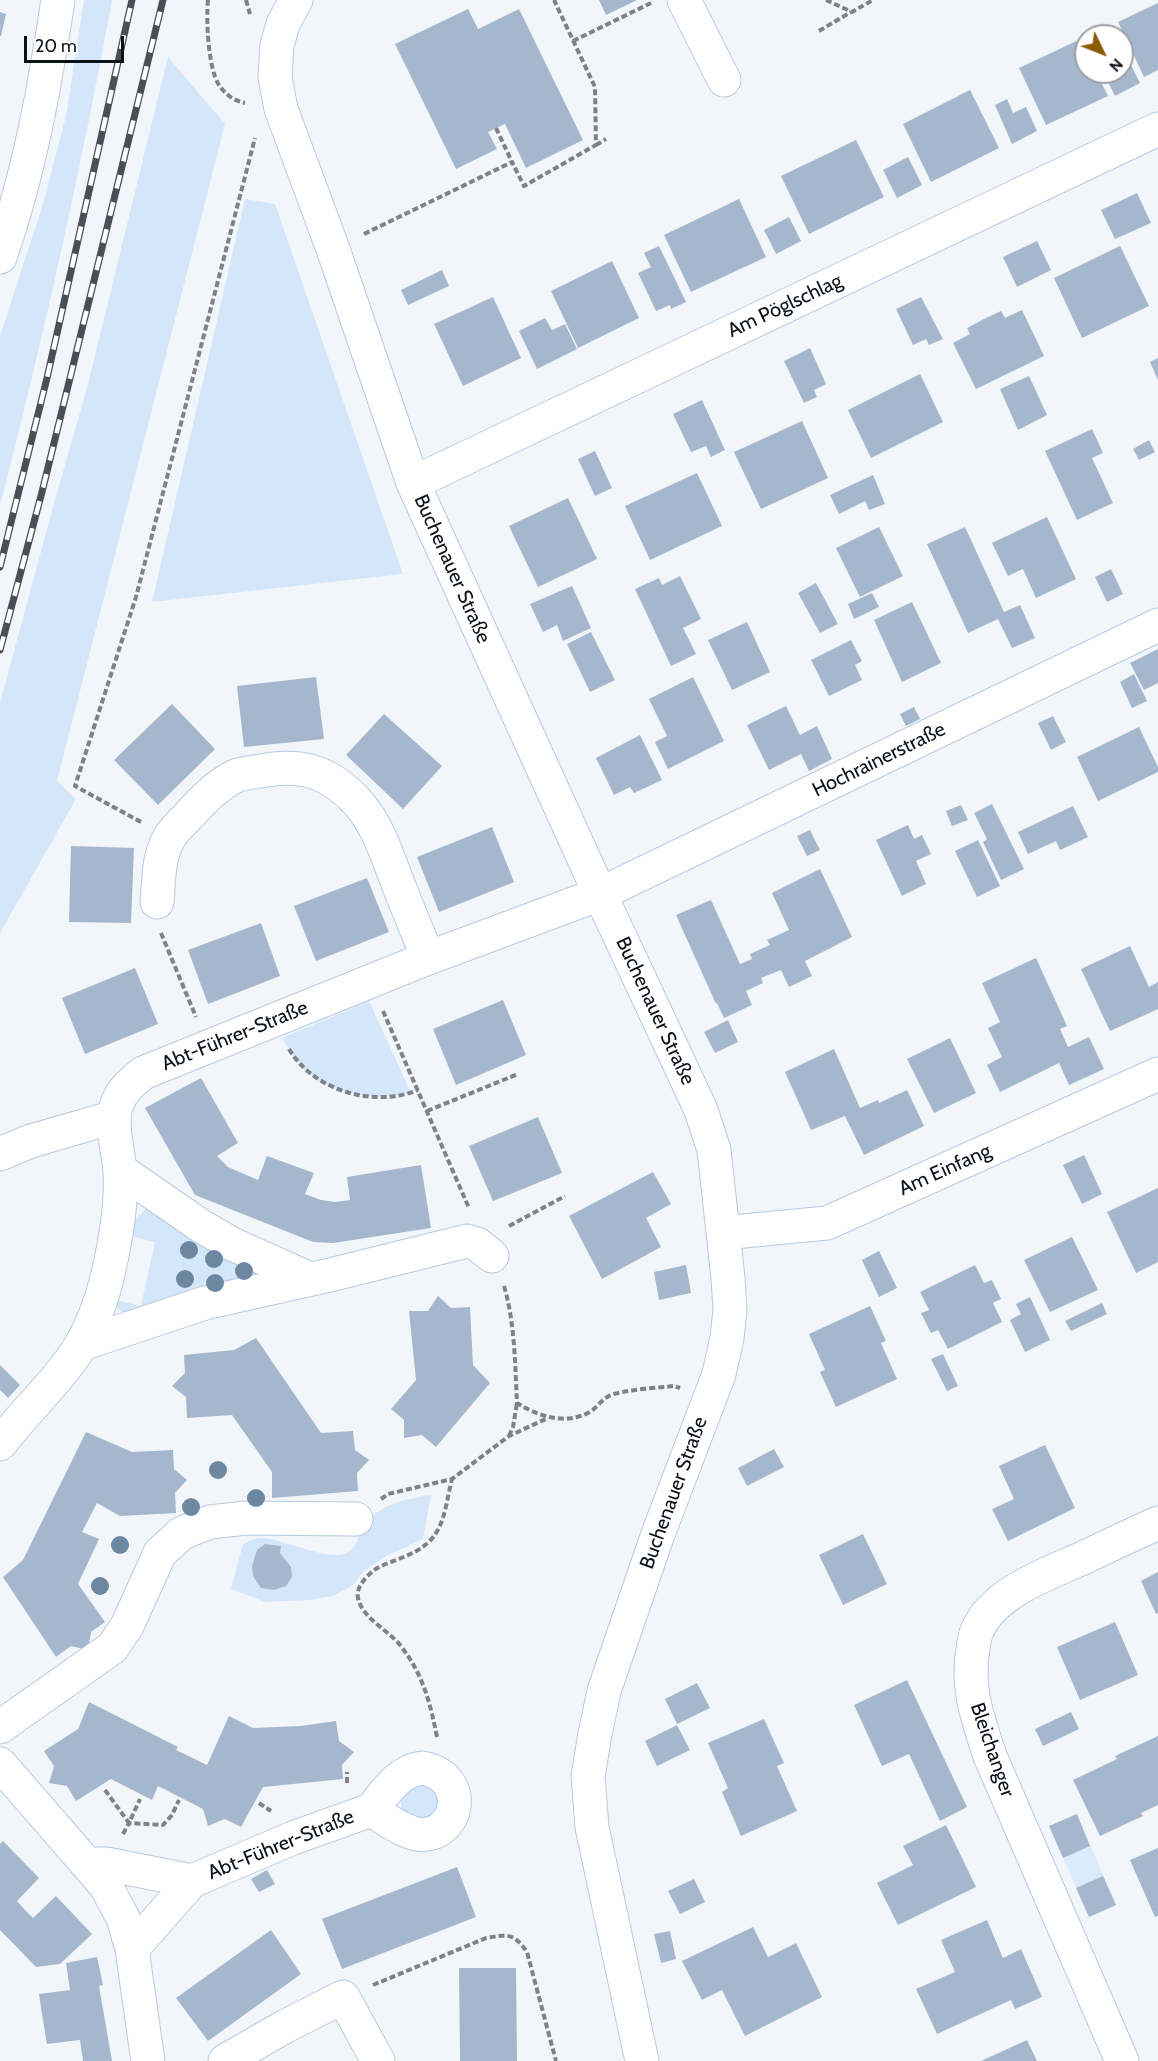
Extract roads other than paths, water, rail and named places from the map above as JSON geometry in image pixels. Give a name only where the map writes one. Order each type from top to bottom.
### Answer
[{"type":"street","points":[[0,257],[24,173],[46,78],[58,0]]},
{"type":"street","name":"Buchenauer Straße","points":[[296,0],[283,24],[277,45],[272,107],[333,249],[413,483],[701,1110],[714,1149],[729,1310],[727,1338],[718,1374],[658,1534],[604,1691],[594,1734],[588,1776],[592,1827],[642,2061]]},
{"type":"street","points":[[684,0],[724,80]]},
{"type":"street","name":"Am Pöglschlag","points":[[413,483],[1158,129]]},
{"type":"street","name":"Hochrainerstraße","points":[[600,894],[1158,625]]},
{"type":"street","points":[[157,903],[160,867],[169,837],[217,788],[238,775],[290,768],[311,770],[341,786],[359,803],[370,819],[381,840],[428,958]]},
{"type":"street","name":"Abt-Führer-Straße","points":[[0,1444],[58,1377],[82,1344],[102,1294],[111,1261],[121,1196],[114,1117],[116,1106],[131,1082],[143,1073],[369,981],[600,894]]},
{"type":"street","name":"Am Einfang","points":[[723,1233],[827,1223],[1158,1074]]},
{"type":"street","points":[[0,1154],[31,1141],[114,1117]]},
{"type":"street","points":[[120,1170],[201,1226],[232,1244],[324,1280]]},
{"type":"street","points":[[82,1344],[205,1303],[324,1280],[467,1241],[484,1247]]},
{"type":"street","points":[[0,1726],[112,1648],[127,1626],[160,1553],[182,1533],[210,1522],[246,1518],[356,1519]]},
{"type":"street","name":"Bleichanger","points":[[1122,2061],[990,1756],[979,1724],[970,1685],[976,1632],[985,1617],[997,1605],[1023,1585],[1158,1523]]},
{"type":"street","points":[[0,1764],[97,1864],[123,1918],[132,1949],[148,2061]]},
{"type":"street","name":"Abt-Führer-Straße","points":[[132,1949],[192,1881],[293,1838],[371,1810],[403,1774],[412,1769],[433,1770],[449,1782],[454,1792],[453,1813],[447,1823],[427,1834],[415,1834],[404,1830],[371,1810]]},
{"type":"street","name":"Abt-Führer-Straße","points":[[97,1864],[192,1881]]},
{"type":"street","points":[[225,2061],[284,2027],[344,1997],[378,2061]]},
{"type":"railway","points":[[0,567],[47,378],[132,0]]},
{"type":"railway","points":[[0,650],[42,492],[163,0]]}]
